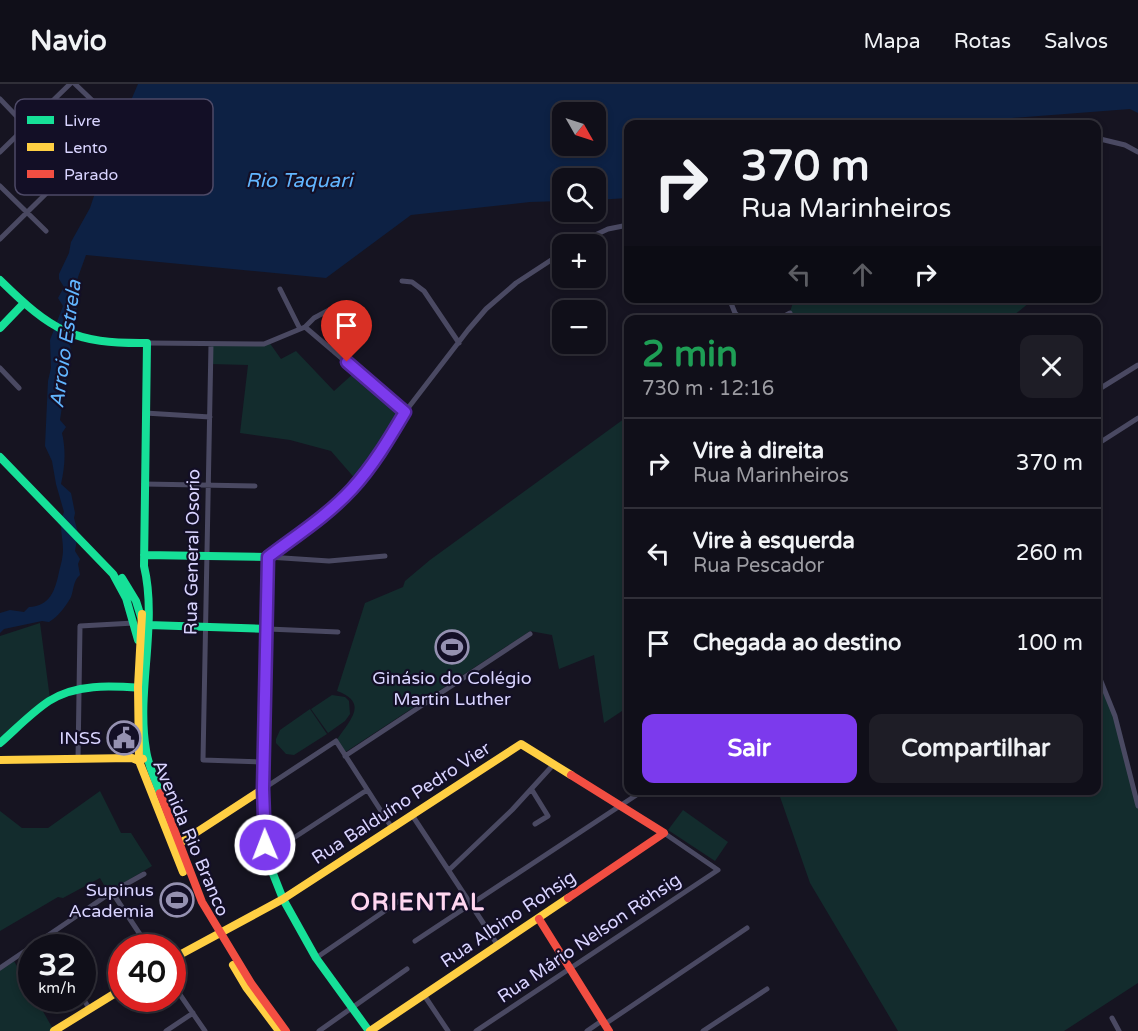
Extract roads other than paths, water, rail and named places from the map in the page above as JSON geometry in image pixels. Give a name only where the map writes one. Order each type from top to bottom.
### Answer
[{"type":"street","points":[[54,99],[70,84]]},
{"type":"street","points":[[75,84],[91,99]]},
{"type":"street","points":[[0,99],[15,115]]},
{"type":"street","points":[[0,152],[15,137]]},
{"type":"street","points":[[1101,139],[1125,145],[1138,152]]},
{"type":"street","points":[[0,186],[46,231]]},
{"type":"street","points":[[0,239],[45,195]]},
{"type":"street","points":[[597,234],[624,226]]},
{"type":"street","points":[[268,557],[329,512],[352,489],[377,459],[405,412],[497,298],[552,260]]},
{"type":"street","points":[[0,280],[45,322],[82,338],[101,342],[264,344],[302,328],[314,318],[332,309],[344,310],[352,318],[353,327],[348,336],[332,350]]},
{"type":"street","points":[[402,281],[412,282],[424,291],[459,343]]},
{"type":"street","points":[[280,289],[302,328],[332,350],[405,412]]},
{"type":"street","points":[[0,328],[24,303]]},
{"type":"street","points":[[786,315],[790,313]]},
{"type":"street","points":[[141,623],[147,344]]},
{"type":"street","name":"Rua General Osorio","points":[[211,344],[203,760],[264,762]]},
{"type":"street","points":[[1101,388],[1138,365]]},
{"type":"street","points":[[0,368],[19,388]]},
{"type":"street","points":[[146,413],[210,417]]},
{"type":"street","points":[[1101,442],[1138,418]]},
{"type":"street","points":[[0,457],[99,558],[117,572],[129,587],[136,601],[141,623]]},
{"type":"street","points":[[144,484],[255,486]]},
{"type":"street","points":[[144,555],[268,557],[329,561],[385,556]]},
{"type":"street","points":[[268,557],[263,789],[266,856],[283,899],[316,958],[370,1031]]},
{"type":"street","points":[[78,760],[80,626],[141,623],[338,632]]},
{"type":"street","name":"Avenida Rio Branco","points":[[141,623],[143,759],[192,891],[218,934],[286,1031]]},
{"type":"street","points":[[345,756],[530,634]]},
{"type":"street","points":[[1101,681],[1115,716],[1138,801]]},
{"type":"street","points":[[0,742],[52,699],[80,688],[141,687]]},
{"type":"street","points":[[176,845],[336,741],[392,828]]},
{"type":"street","name":"Rua Balduíno Pedro Vier","points":[[186,951],[283,899],[521,744],[554,765]]},
{"type":"street","points":[[0,760],[143,759]]},
{"type":"street","points":[[449,870],[512,810],[554,765],[664,833]]},
{"type":"street","points":[[531,789],[548,816],[535,824]]},
{"type":"street","points":[[266,856],[367,790]]},
{"type":"street","points":[[415,941],[636,795]]},
{"type":"street","points":[[412,815],[497,945]]},
{"type":"street","name":"Rua Mário Nelson Röhsig","points":[[476,1031],[718,870],[664,833]]},
{"type":"street","name":"Rua Albino Rohsig","points":[[370,1031],[664,833]]},
{"type":"street","points":[[52,934],[112,892],[144,874]]},
{"type":"street","points":[[112,892],[140,934]]},
{"type":"street","points":[[316,958],[405,897]]},
{"type":"street","points":[[539,919],[606,1025]]},
{"type":"street","points":[[587,1031],[606,1025],[747,928]]},
{"type":"street","name":"Avenida Rio Branco","points":[[218,934],[246,987],[274,1030]]},
{"type":"street","points":[[0,968],[18,956]]},
{"type":"street","points":[[319,1031],[407,969]]},
{"type":"street","points":[[703,1031],[767,989]]},
{"type":"street","points":[[424,995],[448,1031]]},
{"type":"street","points":[[186,1003],[205,1031]]},
{"type":"street","points":[[54,1031],[83,1012]]},
{"type":"street","points":[[166,1031],[193,1013]]},
{"type":"street","points":[[1112,1018],[1119,1031]]},
{"type":"water","name":"Rio Taquari","points":[[138,84],[1138,84],[1138,113],[1130,109],[996,120],[624,120],[624,198],[606,199],[606,168],[552,168],[552,201],[411,215],[326,278],[86,255],[78,277],[75,295],[77,312],[69,344],[71,358],[66,383],[60,385],[59,393],[63,400],[60,420],[66,427],[62,433],[65,458],[61,484],[71,493],[78,533],[75,551],[80,559],[78,564],[80,575],[75,582],[71,597],[62,611],[52,620],[4,629],[0,633],[0,613],[10,610],[24,612],[29,607],[42,604],[47,600],[56,585],[61,564],[63,549],[61,526],[64,512],[52,461],[45,446],[48,381],[51,368],[50,340],[63,306],[58,298],[64,287],[59,274],[69,253],[71,242],[90,208],[94,195],[213,195],[213,99],[132,99]]},
{"type":"place","name":"Ginásio do Colégio Martin Luther","points":[[452,647]]},
{"type":"place","name":"INSS","points":[[124,738]]},
{"type":"place","name":"Supinus Academia","points":[[177,900]]},
{"type":"district","name":"ORIENTAL","points":[[418,902]]},
{"type":"water label","name":"Arroio Estrela","points":[[65,344]]}]
